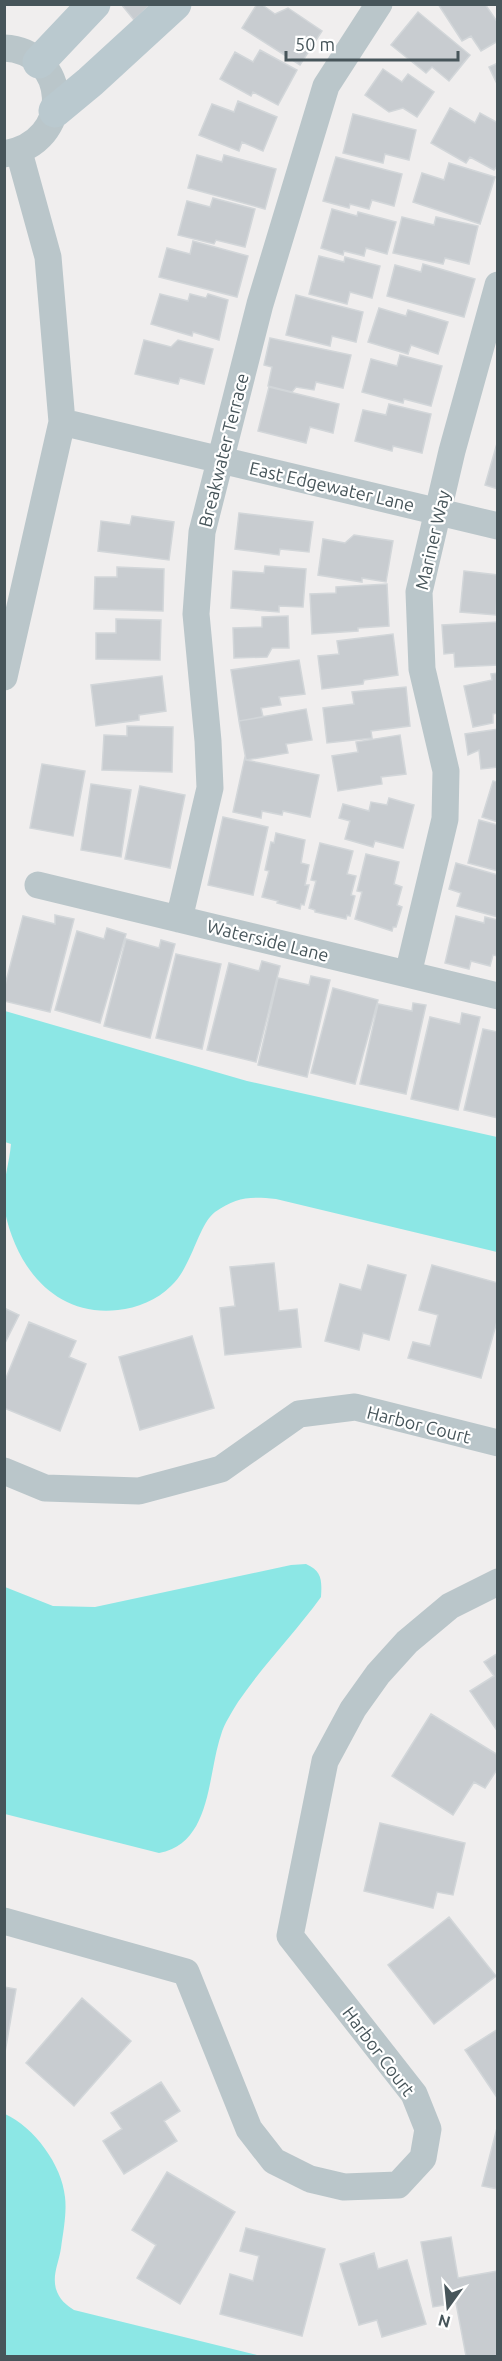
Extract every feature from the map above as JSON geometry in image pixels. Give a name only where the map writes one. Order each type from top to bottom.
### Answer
[{"type":"street","points":[[39,62],[94,4]]},
{"type":"street","points":[[55,111],[175,4]]},
{"type":"street","name":"Breakwater Terrace","points":[[179,919],[210,788],[196,614],[202,532],[260,304],[326,86],[379,4]]},
{"type":"street","points":[[4,48],[24,52],[39,62],[50,76],[55,93],[55,111],[51,124],[43,136],[32,146],[12,153],[48,257],[62,422],[6,661]]},
{"type":"street","name":"Mariner Way","points":[[408,974],[445,819],[446,771],[422,669],[419,592],[438,510],[498,285]]},
{"type":"street","name":"East Edgewater Lane","points":[[62,422],[498,526]]},
{"type":"street","name":"Waterside Lane","points":[[38,885],[498,996]]},
{"type":"street","name":"Harbor Court","points":[[4,1471],[45,1488],[139,1491],[221,1468],[299,1414],[355,1407],[498,1443]]},
{"type":"street","name":"Harbor Court","points":[[4,1922],[186,1972],[249,2130],[274,2162],[310,2179],[344,2187],[398,2185],[423,2158],[428,2129],[414,2094],[290,1936],[325,1761],[353,1709],[378,1674],[407,1642],[450,1606],[498,1582]]},
{"type":"water","points":[[5,1011],[247,1081],[497,1137],[497,1252],[276,1199],[251,1198],[230,1203],[209,1218],[178,1278],[153,1299],[118,1310],[96,1310],[76,1306],[58,1297],[30,1270],[19,1252],[5,1212],[4,1186],[11,1144],[5,1142]]},
{"type":"water","points":[[306,1564],[320,1577],[321,1597],[258,1675],[231,1714],[216,1751],[205,1806],[189,1836],[176,1847],[159,1853],[5,1814],[5,1587],[53,1606],[95,1607],[291,1565]]},
{"type":"water","points":[[5,2114],[26,2128],[45,2148],[63,2185],[65,2216],[55,2284],[57,2293],[66,2304],[74,2310],[261,2356],[5,2356]]},
{"type":"building","points":[[121,4],[151,4],[134,20]]},
{"type":"building","points":[[257,4],[261,4],[275,14],[288,8],[322,31],[300,65],[242,28]]},
{"type":"building","points":[[438,4],[485,4],[498,23],[498,41],[481,51],[471,36],[462,41]]},
{"type":"building","points":[[418,12],[470,55],[449,81],[432,67],[426,73],[391,45]]},
{"type":"building","points":[[260,50],[297,70],[278,105],[253,92],[251,96],[220,79],[235,52],[253,62]]},
{"type":"building","points":[[498,63],[498,86],[489,67]]},
{"type":"building","points":[[383,69],[402,82],[408,74],[434,92],[417,117],[403,108],[389,112],[365,95]]},
{"type":"building","points":[[238,101],[277,117],[263,151],[242,142],[239,151],[199,135],[212,104],[234,112]]},
{"type":"building","points":[[450,108],[475,123],[480,113],[498,123],[498,165],[494,170],[470,157],[466,163],[431,143]]},
{"type":"building","points":[[353,114],[416,130],[409,160],[385,154],[383,163],[343,153]]},
{"type":"building","points":[[197,155],[222,162],[224,155],[276,169],[265,209],[188,188]]},
{"type":"building","points":[[336,157],[402,174],[394,206],[372,200],[369,209],[350,204],[349,208],[323,201]]},
{"type":"building","points":[[449,163],[495,177],[480,224],[413,202],[422,173],[444,180]]},
{"type":"building","points":[[213,198],[255,209],[245,247],[216,240],[214,244],[178,235],[187,201],[210,207]]},
{"type":"building","points":[[332,209],[357,216],[358,212],[396,222],[387,254],[366,248],[364,256],[344,251],[343,255],[321,248]]},
{"type":"building","points":[[402,217],[434,225],[436,217],[478,226],[469,264],[445,258],[443,264],[393,253]]},
{"type":"building","points":[[193,241],[248,256],[237,297],[159,277],[167,248],[190,254]]},
{"type":"building","points":[[319,256],[344,262],[345,257],[380,266],[372,298],[350,292],[347,304],[309,294]]},
{"type":"building","points":[[423,264],[475,279],[464,317],[387,296],[395,265],[421,272]]},
{"type":"building","points":[[160,294],[188,301],[190,294],[206,298],[208,294],[228,300],[219,340],[193,332],[192,336],[151,324]]},
{"type":"building","points":[[296,295],[363,312],[356,342],[332,336],[330,346],[286,335]]},
{"type":"building","points":[[379,308],[406,316],[408,310],[448,322],[438,354],[411,345],[408,354],[368,342]]},
{"type":"building","points":[[270,338],[351,355],[343,388],[316,382],[314,390],[296,387],[292,392],[268,386],[272,367],[264,365]]},
{"type":"building","points":[[144,340],[171,347],[178,340],[213,349],[204,384],[180,378],[178,384],[135,374]]},
{"type":"building","points":[[400,355],[442,366],[431,406],[404,399],[403,403],[362,392],[371,359],[397,366]]},
{"type":"building","points":[[269,387],[339,404],[333,433],[310,427],[306,443],[258,431]]},
{"type":"building","points":[[389,404],[431,414],[422,453],[393,446],[392,451],[355,441],[363,410],[386,415]]},
{"type":"building","points":[[498,440],[498,489],[485,485]]},
{"type":"building","points":[[239,513],[313,522],[309,552],[280,549],[279,555],[235,549]]},
{"type":"building","points":[[132,516],[174,522],[169,560],[98,551],[101,521],[130,525]]},
{"type":"building","points":[[354,535],[393,541],[386,582],[362,578],[362,582],[318,575],[323,539],[345,543]]},
{"type":"building","points":[[265,566],[306,569],[303,607],[279,606],[279,612],[231,608],[233,571],[264,573]]},
{"type":"building","points":[[117,567],[164,569],[163,611],[94,609],[95,577],[117,577]]},
{"type":"building","points":[[464,571],[498,575],[496,615],[460,612]]},
{"type":"building","points":[[387,584],[389,626],[312,634],[310,594],[336,593],[336,587]]},
{"type":"building","points":[[288,616],[289,648],[272,648],[267,657],[234,658],[233,628],[262,627],[262,617]]},
{"type":"building","points":[[116,619],[161,620],[160,660],[96,659],[96,633],[116,633]]},
{"type":"building","points":[[498,622],[498,665],[455,667],[454,653],[444,654],[442,625]]},
{"type":"building","points":[[393,634],[398,675],[364,680],[363,684],[322,689],[318,656],[339,654],[337,641]]},
{"type":"building","points":[[299,660],[305,694],[279,697],[281,705],[261,708],[263,717],[239,721],[231,670]]},
{"type":"building","points":[[498,673],[498,713],[493,714],[493,723],[473,727],[464,686],[492,680],[491,674]]},
{"type":"building","points":[[162,676],[166,711],[139,715],[139,720],[96,726],[91,685]]},
{"type":"building","points":[[406,687],[410,726],[371,731],[372,738],[327,743],[323,708],[354,704],[352,692]]},
{"type":"building","points":[[306,709],[312,740],[286,744],[288,753],[246,760],[239,721]]},
{"type":"building","points":[[127,726],[173,727],[172,772],[102,770],[104,735],[127,736]]},
{"type":"building","points":[[498,729],[498,767],[481,769],[479,750],[468,755],[465,734]]},
{"type":"building","points":[[400,735],[406,774],[381,777],[382,784],[338,791],[332,756],[358,752],[356,742]]},
{"type":"building","points":[[245,757],[246,760],[319,775],[310,817],[283,811],[282,815],[262,811],[261,818],[233,812]]},
{"type":"building","points":[[42,764],[85,771],[73,836],[30,828]]},
{"type":"building","points":[[493,781],[498,782],[498,822],[482,817]]},
{"type":"building","points":[[91,784],[131,790],[121,857],[81,850]]},
{"type":"building","points":[[140,786],[185,795],[170,868],[125,859]]},
{"type":"building","points":[[389,798],[414,805],[403,848],[375,841],[373,847],[345,839],[350,821],[339,818],[343,804],[369,811],[371,802],[387,805]]},
{"type":"building","points":[[223,817],[268,827],[253,895],[208,885]]},
{"type":"building","points":[[479,820],[498,825],[498,871],[468,863]]},
{"type":"building","points":[[276,833],[305,840],[301,863],[309,865],[305,885],[309,885],[304,905],[301,904],[300,909],[262,897],[269,871],[265,870],[271,842],[274,843]]},
{"type":"building","points":[[320,843],[353,851],[347,874],[356,876],[351,895],[355,896],[350,916],[347,915],[346,919],[315,912],[309,908],[316,881],[311,880]]},
{"type":"building","points":[[366,854],[399,862],[394,884],[402,887],[397,905],[402,907],[396,927],[393,927],[392,931],[355,919],[362,892],[357,891]]},
{"type":"building","points":[[456,863],[498,875],[498,917],[457,906],[461,893],[449,889]]},
{"type":"building","points":[[55,915],[74,919],[50,1012],[4,1001],[4,989],[23,916],[55,924]]},
{"type":"building","points":[[456,916],[484,923],[485,917],[498,920],[498,956],[493,955],[490,966],[471,961],[469,969],[445,963]]},
{"type":"building","points":[[107,928],[126,934],[100,1023],[55,1010],[77,931],[104,939]]},
{"type":"building","points":[[126,939],[159,948],[161,940],[175,944],[150,1038],[104,1026]]},
{"type":"building","points":[[176,954],[221,964],[202,1049],[156,1038]]},
{"type":"building","points":[[262,961],[280,966],[256,1062],[207,1050],[229,963],[259,971]]},
{"type":"building","points":[[311,976],[330,980],[307,1077],[258,1065],[278,978],[309,985]]},
{"type":"building","points":[[333,988],[378,1000],[355,1084],[311,1073]]},
{"type":"building","points":[[413,1003],[426,1005],[406,1094],[360,1084],[378,1004],[412,1011]]},
{"type":"building","points":[[462,1013],[480,1017],[458,1110],[411,1099],[430,1017],[460,1024]]},
{"type":"building","points":[[483,1029],[498,1032],[498,1118],[464,1110]]},
{"type":"building","points":[[274,1263],[279,1311],[297,1309],[301,1347],[225,1355],[220,1308],[235,1306],[230,1267]]},
{"type":"building","points":[[368,1265],[406,1275],[389,1340],[363,1333],[359,1350],[325,1341],[340,1284],[361,1290]]},
{"type":"building","points":[[432,1265],[498,1283],[498,1318],[481,1378],[408,1358],[413,1342],[430,1346],[438,1315],[419,1310]]},
{"type":"building","points":[[4,1308],[19,1315],[4,1345]]},
{"type":"building","points":[[29,1322],[76,1341],[69,1357],[86,1364],[60,1431],[4,1408],[4,1383]]},
{"type":"building","points":[[192,1336],[214,1408],[140,1430],[119,1357]]},
{"type":"building","points":[[498,1653],[498,1732],[470,1691],[494,1676],[484,1662]]},
{"type":"building","points":[[431,1714],[498,1755],[498,1768],[485,1788],[474,1782],[453,1815],[392,1776]]},
{"type":"building","points":[[380,1823],[465,1843],[453,1895],[437,1892],[433,1908],[364,1891]]},
{"type":"building","points":[[449,1917],[496,1976],[434,2024],[388,1965]]},
{"type":"building","points":[[4,1987],[16,1989],[4,2058]]},
{"type":"building","points":[[82,1998],[131,2041],[74,2106],[26,2063]]},
{"type":"building","points":[[498,2029],[498,2099],[465,2050]]},
{"type":"building","points":[[161,2082],[180,2111],[164,2121],[177,2141],[124,2174],[103,2141],[122,2129],[111,2113]]},
{"type":"building","points":[[498,2124],[498,2189],[482,2186]]},
{"type":"building","points":[[167,2172],[235,2212],[180,2304],[137,2278],[156,2245],[132,2230]]},
{"type":"building","points":[[246,2228],[325,2249],[302,2336],[220,2314],[230,2274],[253,2281],[259,2256],[240,2251]]},
{"type":"building","points":[[451,2237],[458,2278],[498,2271],[498,2356],[466,2356],[456,2303],[433,2307],[421,2242]]},
{"type":"building","points":[[374,2253],[378,2269],[407,2260],[426,2324],[382,2337],[377,2320],[359,2325],[340,2264]]}]
